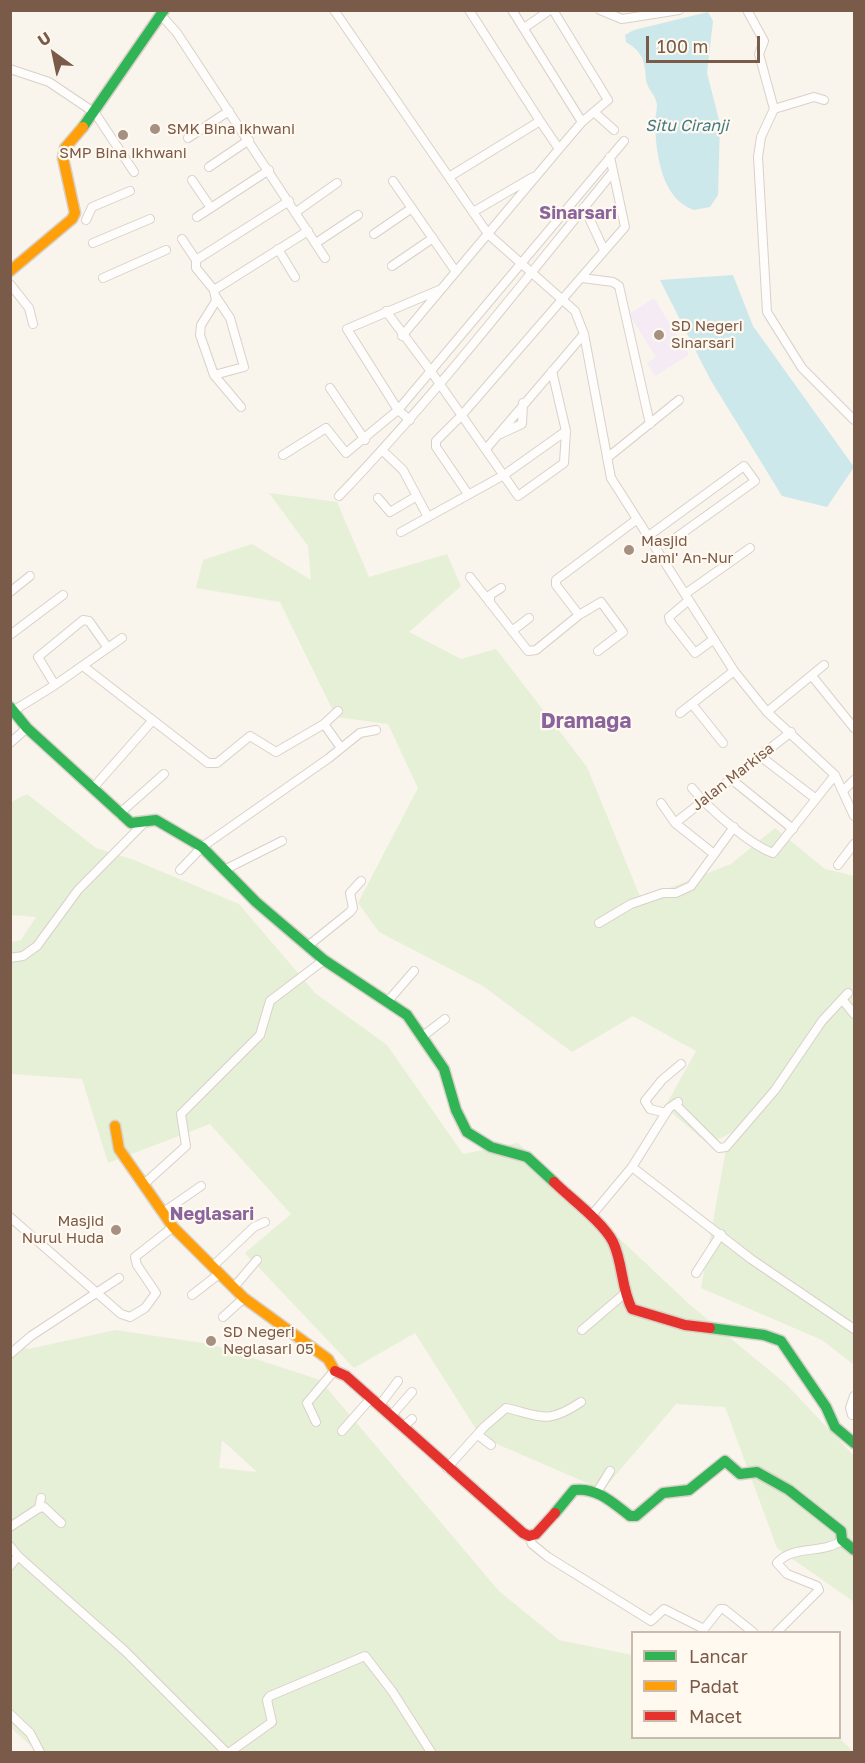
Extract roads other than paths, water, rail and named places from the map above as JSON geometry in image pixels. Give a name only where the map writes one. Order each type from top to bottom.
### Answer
[{"type":"street","points":[[334,10],[488,234],[575,310],[584,334],[611,478],[734,671],[767,712],[835,775],[844,790],[847,805],[855,816]]},
{"type":"street","points":[[469,10],[559,149]]},
{"type":"street","points":[[512,10],[582,123]]},
{"type":"street","points":[[402,336],[559,149],[607,98],[551,10],[524,28]]},
{"type":"street","points":[[600,10],[622,19],[679,10]]},
{"type":"street","points":[[747,10],[764,41],[759,54],[774,109],[761,137],[758,157],[766,307],[795,358],[823,391],[855,420]]},
{"type":"street","points":[[10,272],[70,222],[74,215],[63,158],[69,141],[95,113],[162,13],[269,170],[325,258]]},
{"type":"street","points":[[10,69],[49,82],[95,113],[134,171]]},
{"type":"street","points":[[774,109],[814,97],[824,100]]},
{"type":"street","points":[[188,138],[229,111]]},
{"type":"street","points":[[594,112],[614,130]]},
{"type":"street","points":[[448,177],[540,121]]},
{"type":"street","points":[[209,167],[249,141]]},
{"type":"street","points":[[283,455],[324,428],[328,428],[345,453],[365,440],[398,410],[624,141]]},
{"type":"street","points":[[468,494],[435,444],[582,278],[626,224],[610,157]]},
{"type":"street","points":[[197,218],[269,170]]},
{"type":"street","points":[[339,496],[383,451],[440,385],[613,172]]},
{"type":"street","points":[[472,212],[538,174]]},
{"type":"street","points":[[192,180],[211,208]]},
{"type":"street","points":[[393,181],[456,272]]},
{"type":"street","points":[[296,212],[337,183]]},
{"type":"street","points":[[86,220],[92,207],[130,191]]},
{"type":"street","points":[[196,260],[289,201]]},
{"type":"street","points":[[584,207],[604,250]]},
{"type":"street","points":[[374,234],[412,208]]},
{"type":"street","points":[[316,243],[358,215]]},
{"type":"street","points":[[93,243],[150,219]]},
{"type":"street","points":[[241,407],[214,375],[200,330],[215,293],[308,231]]},
{"type":"street","points":[[392,266],[433,238]]},
{"type":"street","points":[[182,239],[196,260],[196,268],[230,318],[244,367],[214,375]]},
{"type":"street","points":[[278,249],[295,277]]},
{"type":"street","points":[[103,278],[166,250]]},
{"type":"street","points":[[582,278],[613,282],[619,286],[650,424]]},
{"type":"street","points":[[10,284],[29,308],[33,324]]},
{"type":"street","points":[[410,420],[398,410],[347,331],[348,327],[441,290]]},
{"type":"street","points":[[386,311],[518,496],[562,467],[566,431],[552,371]]},
{"type":"street","points":[[486,449],[584,334]]},
{"type":"street","points":[[330,388],[365,440]]},
{"type":"street","points":[[607,458],[680,400]]},
{"type":"street","points":[[496,436],[522,424],[523,403]]},
{"type":"street","points":[[400,532],[504,475],[566,431]]},
{"type":"street","points":[[383,451],[403,470],[428,517]]},
{"type":"street","points":[[647,537],[744,466],[754,481],[668,544]]},
{"type":"street","points":[[378,498],[390,512],[417,496]]},
{"type":"street","points":[[579,615],[556,585],[556,580],[636,520]]},
{"type":"street","points":[[714,639],[695,653],[669,617],[687,597],[750,548]]},
{"type":"street","points":[[10,592],[30,576]]},
{"type":"street","points":[[470,577],[526,650],[533,652],[579,615],[601,602],[623,632],[597,651]]},
{"type":"street","points":[[490,603],[490,595],[501,588]]},
{"type":"street","points":[[10,635],[63,595]]},
{"type":"street","points":[[512,632],[529,618]]},
{"type":"street","points":[[55,685],[38,657],[83,620],[89,621],[108,648]]},
{"type":"street","points":[[122,638],[55,685],[12,709],[27,728],[119,814],[133,824],[156,820],[202,847],[256,902],[324,960],[388,1001],[413,1021],[444,1069],[456,1110],[467,1131],[491,1147],[527,1157],[591,1216],[615,1244],[624,1294],[635,1311],[685,1325],[764,1335],[781,1341],[826,1407],[835,1427],[855,1443]]},
{"type":"street","points":[[767,712],[824,664]]},
{"type":"street","points":[[83,666],[204,760],[214,764],[250,736],[276,752],[324,724],[338,711]]},
{"type":"street","points":[[680,713],[734,671]]},
{"type":"street","points":[[812,676],[855,728]]},
{"type":"street","points":[[692,704],[723,743]]},
{"type":"street","points":[[93,788],[153,720]]},
{"type":"street","points":[[324,724],[341,748]]},
{"type":"street","points":[[10,743],[27,728]]},
{"type":"street","points":[[180,870],[202,847],[360,733],[376,730]]},
{"type":"street","name":"Jalan Markisa","points":[[675,823],[791,732]]},
{"type":"street","points":[[760,756],[816,799]]},
{"type":"street","points":[[119,814],[164,774]]},
{"type":"street","points":[[692,788],[703,801],[734,827],[771,853],[835,775]]},
{"type":"street","points":[[731,779],[793,829]]},
{"type":"street","points":[[844,790],[855,780]]},
{"type":"street","points":[[661,803],[675,823],[714,854]]},
{"type":"street","points":[[10,958],[23,956],[37,946],[78,890],[146,821]]},
{"type":"street","points":[[599,922],[631,904],[687,889],[734,827]]},
{"type":"street","points":[[225,870],[282,841]]},
{"type":"street","points":[[838,865],[855,844]]},
{"type":"street","points":[[309,945],[350,912],[353,908],[350,893],[361,882]]},
{"type":"street","points":[[144,1184],[186,1146],[182,1114],[260,1035],[270,1001],[324,960]]},
{"type":"street","points":[[388,1001],[414,970]]},
{"type":"street","points":[[591,1216],[632,1167],[671,1106],[677,1103],[719,1148],[726,1147],[779,1085],[815,1030],[845,996],[855,1014]]},
{"type":"street","points":[[423,1036],[444,1019]]},
{"type":"street","points":[[666,1113],[650,1109],[645,1106],[645,1101],[662,1080],[681,1064]]},
{"type":"street","points":[[116,1126],[119,1149],[162,1213],[215,1270],[244,1298],[328,1359],[334,1371],[346,1376],[391,1416],[408,1423],[447,1468],[529,1536],[532,1544],[543,1553],[646,1619],[654,1620],[664,1609],[704,1629],[720,1609],[724,1609],[752,1631]]},
{"type":"street","points":[[632,1167],[751,1259],[855,1329]]},
{"type":"street","points":[[162,1213],[201,1186]]},
{"type":"street","points":[[10,1217],[124,1317],[130,1317],[145,1308],[154,1299],[156,1291],[137,1265],[135,1257],[173,1227]]},
{"type":"street","points":[[192,1296],[238,1241],[266,1222]]},
{"type":"street","points":[[696,1273],[721,1234]]},
{"type":"street","points":[[234,1287],[257,1260]]},
{"type":"street","points":[[10,1354],[31,1336],[119,1278]]},
{"type":"street","points":[[582,1330],[624,1294]]},
{"type":"street","points":[[223,1317],[244,1298]]},
{"type":"street","points":[[316,1422],[307,1407],[308,1403],[334,1371]]},
{"type":"street","points":[[342,1431],[398,1382]]},
{"type":"street","points":[[391,1416],[412,1392]]},
{"type":"street","points":[[852,1415],[850,1408],[855,1396]]},
{"type":"street","points":[[447,1468],[506,1408],[537,1418],[565,1412],[581,1402]]},
{"type":"street","points":[[478,1435],[491,1445]]},
{"type":"street","points":[[529,1536],[536,1534],[544,1527],[571,1492],[584,1489],[597,1492],[630,1516],[636,1516],[663,1494],[690,1490],[725,1461],[740,1474],[757,1472],[789,1490],[841,1531],[843,1540],[855,1550]]},
{"type":"street","points":[[597,1492],[610,1471]]},
{"type":"street","points":[[39,1508],[41,1498]]},
{"type":"street","points":[[10,1527],[44,1507],[61,1523]]},
{"type":"street","points":[[778,1631],[819,1590],[817,1586],[787,1574],[777,1563],[785,1554],[829,1547],[843,1540]]},
{"type":"street","points":[[10,1546],[18,1556],[125,1651],[228,1752],[272,1722],[267,1700],[270,1696],[365,1656],[369,1658],[392,1690],[431,1752]]},
{"type":"street","points":[[10,1566],[18,1556]]},
{"type":"street","points":[[10,1714],[30,1733],[40,1752]]},
{"type":"water","name":"Situ Ciranji","points":[[708,12],[713,21],[707,73],[720,124],[718,195],[710,207],[694,210],[674,196],[662,174],[655,123],[656,101],[647,83],[642,58],[626,42],[625,35],[634,30]]},
{"type":"water","points":[[733,275],[753,326],[854,467],[827,507],[782,496],[710,379],[660,280]]},
{"type":"place","name":"SMK Bina Ikhwani","points":[[155,129]]},
{"type":"place","name":"SMP Bina Ikhwani","points":[[123,135]]},
{"type":"place","name":"SD Negeri Sinarsari","points":[[659,335]]},
{"type":"place","name":"Masjid Jami' An-Nur","points":[[629,550]]},
{"type":"place","name":"Masjid Nurul Huda","points":[[116,1230]]},
{"type":"place","name":"SD Negeri Neglasari 05","points":[[211,1341]]},
{"type":"district","name":"Sinarsari","points":[[578,213]]},
{"type":"district","name":"Dramaga","points":[[586,721]]},
{"type":"district","name":"Neglasari","points":[[212,1214]]}]
